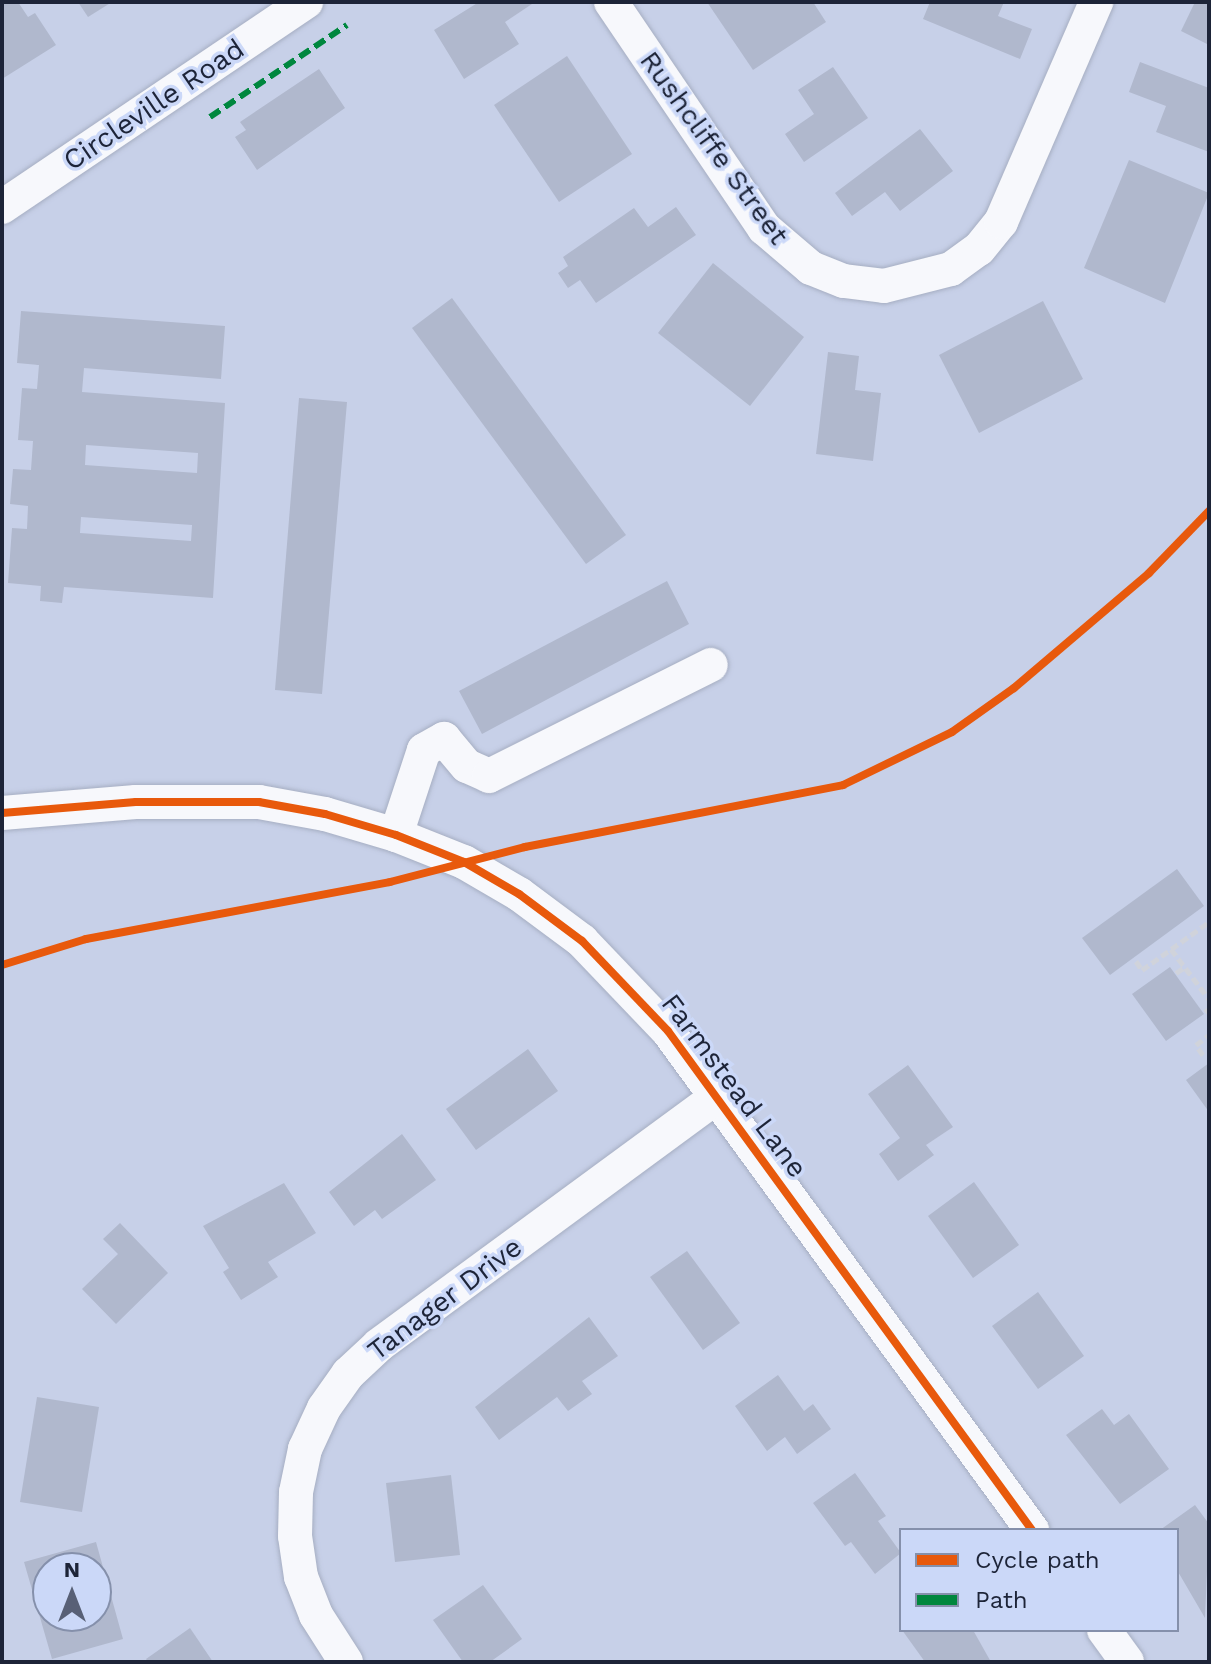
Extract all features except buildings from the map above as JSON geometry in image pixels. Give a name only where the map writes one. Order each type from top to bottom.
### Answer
[{"type":"street","name":"Circleville Road","points":[[2,207],[306,2]]},
{"type":"street","name":"Rushcliffe Street","points":[[611,2],[764,228],[811,268],[844,281],[884,286],[951,269],[979,249],[1001,222],[1096,2]]},
{"type":"street","points":[[396,835],[424,750],[444,739],[467,766],[489,776],[711,665]]},
{"type":"street","name":"Farmstead Lane","points":[[2,813],[167,800],[259,802],[396,835],[464,862],[582,941],[626,982],[717,1097],[1031,1528]]},
{"type":"street","name":"Tanager Drive","points":[[346,1662],[316,1615],[301,1577],[295,1536],[296,1492],[305,1449],[324,1408],[379,1345],[717,1097]]},
{"type":"street","points":[[1105,1632],[1127,1662]]},
{"type":"path","points":[[1136,961],[1142,970],[1209,922]]},
{"type":"path","points":[[1184,927],[1190,936]]},
{"type":"path","points":[[1171,949],[1209,999]]},
{"type":"path","points":[[1176,973],[1185,967]]},
{"type":"path","points":[[1203,1055],[1196,1045],[1209,1035]]},
{"type":"marked path","points":[[210,117],[347,25]]},
{"type":"cycle path","points":[[2,965],[86,939],[390,882],[525,847],[843,785],[952,732],[1014,688],[1149,573],[1209,511]]},
{"type":"cycle path","points":[[2,813],[136,802],[259,802],[325,814],[396,835],[464,862],[519,894],[582,941],[668,1031],[1031,1528]]}]
